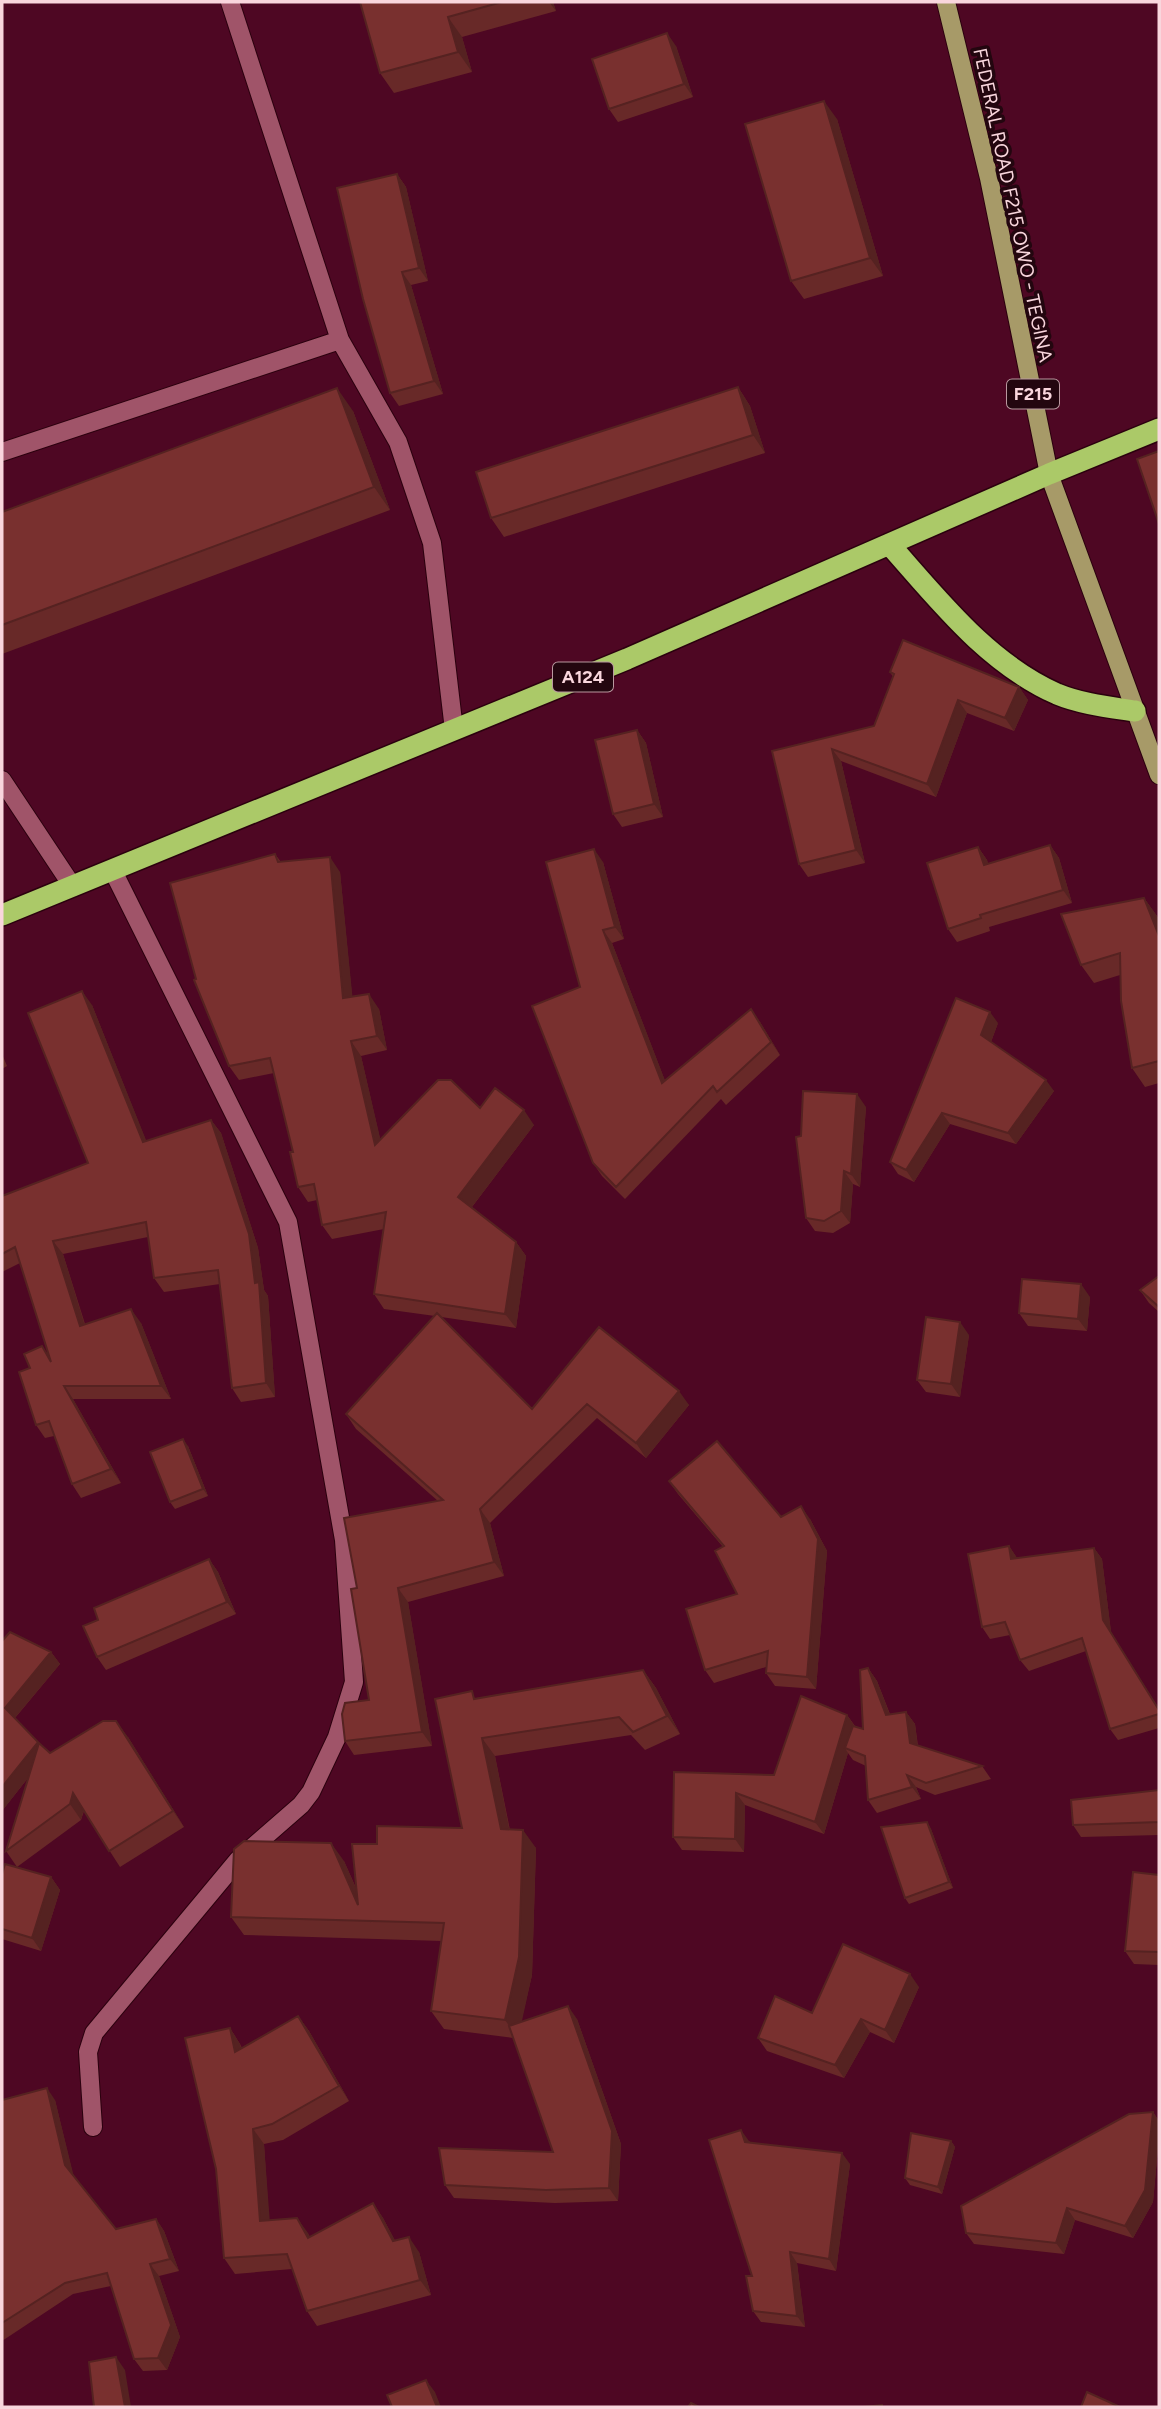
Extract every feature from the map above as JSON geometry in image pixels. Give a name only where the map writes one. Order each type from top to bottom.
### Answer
[{"type":"highway","name":"A124","points":[[2,915],[627,660],[1049,474],[1159,429]]},
{"type":"highway","points":[[889,544],[961,623],[985,646],[1018,671],[1057,694],[1091,704],[1135,711]]},
{"type":"main road","name":"FEDERAL ROAD F215 OWO - TEGINA","points":[[946,2],[989,178],[1049,474],[1159,775]]},
{"type":"street","points":[[230,2],[340,340],[398,442],[432,542],[454,730]]},
{"type":"street","points":[[2,452],[340,340]]},
{"type":"street","points":[[2,780],[73,887]]},
{"type":"street","points":[[93,2127],[88,2052],[94,2033],[238,1860],[306,1798],[337,1737],[354,1682],[344,1540],[288,1222],[112,869]]},
{"type":"building","points":[[360,2],[502,2],[448,17],[458,52],[380,73]]},
{"type":"building","points":[[667,33],[684,84],[609,109],[592,59]]},
{"type":"building","points":[[824,101],[870,258],[791,281],[745,124]]},
{"type":"building","points":[[397,174],[419,268],[402,272],[434,381],[390,393],[363,299],[337,188]]},
{"type":"building","points":[[738,387],[753,435],[491,518],[476,472]]},
{"type":"building","points":[[337,388],[374,487],[2,625],[2,512]]},
{"type":"building","points":[[1159,451],[1159,524],[1137,459]]},
{"type":"building","points":[[903,640],[1019,687],[1005,718],[958,700],[927,784],[832,749],[856,850],[799,864],[772,751],[874,726],[894,674],[890,672]]},
{"type":"building","points":[[637,730],[654,804],[613,814],[595,740]]},
{"type":"building","points":[[1050,845],[1063,890],[980,915],[981,918],[948,929],[927,863],[978,847],[984,865]]},
{"type":"building","points":[[594,849],[615,927],[603,930],[662,1083],[751,1009],[771,1042],[717,1092],[713,1086],[616,1187],[593,1163],[532,1006],[580,987],[546,862]]},
{"type":"building","points":[[275,854],[278,862],[330,857],[343,998],[369,994],[377,1036],[351,1041],[375,1145],[438,1080],[451,1080],[480,1108],[495,1088],[524,1110],[458,1197],[516,1242],[505,1314],[374,1294],[386,1212],[322,1225],[314,1184],[298,1187],[290,1152],[293,1152],[270,1058],[229,1066],[194,980],[196,979],[170,883]]},
{"type":"building","points":[[1144,898],[1159,936],[1159,1061],[1132,1068],[1121,1001],[1120,953],[1081,965],[1061,914]]},
{"type":"building","points":[[82,991],[143,1142],[211,1120],[249,1234],[255,1283],[259,1282],[266,1383],[232,1388],[218,1270],[154,1278],[146,1222],[53,1241],[80,1326],[131,1309],[161,1386],[64,1386],[111,1469],[72,1484],[49,1421],[36,1425],[19,1372],[30,1368],[24,1354],[42,1346],[51,1362],[15,1247],[2,1254],[2,1196],[88,1163],[28,1013]]},
{"type":"building","points":[[956,998],[990,1012],[981,1035],[1046,1080],[1008,1133],[942,1113],[906,1170],[890,1162]]},
{"type":"building","points":[[803,1091],[857,1094],[851,1174],[844,1171],[841,1211],[824,1221],[806,1218],[796,1137],[801,1136]]},
{"type":"building","points":[[1159,1276],[1159,1307],[1140,1290]]},
{"type":"building","points":[[1022,1279],[1081,1284],[1078,1319],[1019,1313]]},
{"type":"building","points":[[437,1313],[532,1409],[599,1327],[679,1391],[636,1443],[587,1404],[480,1509],[494,1562],[398,1588],[422,1732],[345,1741],[342,1714],[345,1703],[369,1700],[351,1589],[357,1588],[344,1518],[443,1500],[346,1414]]},
{"type":"building","points":[[926,1317],[960,1322],[951,1384],[917,1380]]},
{"type":"building","points":[[183,1439],[203,1489],[170,1502],[150,1452]]},
{"type":"building","points":[[717,1441],[781,1517],[801,1506],[818,1539],[807,1677],[766,1673],[768,1651],[705,1670],[686,1609],[737,1594],[715,1551],[724,1546],[669,1481]]},
{"type":"building","points":[[1009,1546],[1011,1559],[1094,1548],[1103,1620],[1159,1714],[1110,1729],[1082,1638],[1020,1660],[1005,1622],[982,1627],[968,1554]]},
{"type":"building","points":[[209,1559],[227,1602],[97,1657],[83,1626],[98,1620],[94,1608]]},
{"type":"building","points":[[10,1632],[51,1652],[5,1708],[38,1742],[2,1787],[2,1641]]},
{"type":"building","points":[[868,1668],[886,1715],[906,1712],[910,1743],[982,1766],[926,1783],[907,1775],[912,1787],[868,1800],[865,1756],[845,1748],[853,1726],[863,1729],[860,1670]]},
{"type":"building","points":[[643,1670],[667,1716],[633,1732],[619,1717],[482,1738],[501,1829],[523,1830],[519,1957],[505,2020],[431,2011],[444,1923],[231,1917],[234,1849],[244,1841],[331,1843],[358,1905],[352,1844],[377,1844],[377,1826],[462,1828],[435,1699],[472,1691],[474,1699]]},
{"type":"building","points":[[801,1696],[847,1715],[815,1822],[736,1793],[735,1839],[673,1837],[674,1772],[774,1775]]},
{"type":"building","points":[[103,1721],[116,1721],[173,1811],[109,1851],[73,1793],[70,1804],[6,1851],[39,1743],[50,1753]]},
{"type":"building","points":[[1159,1790],[1159,1822],[1073,1825],[1071,1800]]},
{"type":"building","points":[[927,1822],[949,1882],[905,1898],[881,1827]]},
{"type":"building","points":[[5,1864],[51,1877],[32,1938],[2,1929],[2,1874]]},
{"type":"building","points":[[1133,1872],[1159,1875],[1159,1952],[1125,1951]]},
{"type":"building","points":[[843,1944],[910,1974],[885,2030],[861,2019],[835,2065],[758,2038],[775,1996],[812,2013]]},
{"type":"building","points":[[568,2006],[612,2131],[609,2188],[546,2190],[445,2185],[439,2148],[553,2152],[509,2026]]},
{"type":"building","points":[[298,2016],[339,2086],[272,2124],[253,2129],[260,2221],[297,2218],[308,2238],[373,2203],[393,2241],[409,2237],[420,2280],[307,2311],[287,2254],[224,2258],[216,2169],[185,2038],[230,2028],[235,2052]]},
{"type":"building","points":[[47,2088],[65,2165],[116,2229],[156,2219],[170,2259],[150,2264],[171,2325],[158,2358],[134,2359],[107,2273],[65,2283],[2,2323],[2,2100]]},
{"type":"building","points":[[1153,2112],[1145,2190],[1125,2226],[1067,2208],[1056,2243],[966,2233],[961,2206],[1129,2114]]},
{"type":"building","points":[[741,2130],[745,2142],[842,2153],[829,2259],[790,2252],[797,2316],[753,2311],[746,2276],[752,2276],[709,2140]]},
{"type":"building","points":[[911,2133],[951,2141],[938,2187],[905,2178]]},
{"type":"building","points":[[116,2357],[125,2407],[94,2407],[89,2362]]},
{"type":"building","points":[[426,2380],[437,2407],[392,2407],[387,2395]]},
{"type":"building","points":[[1087,2392],[1120,2407],[1081,2407]]}]
